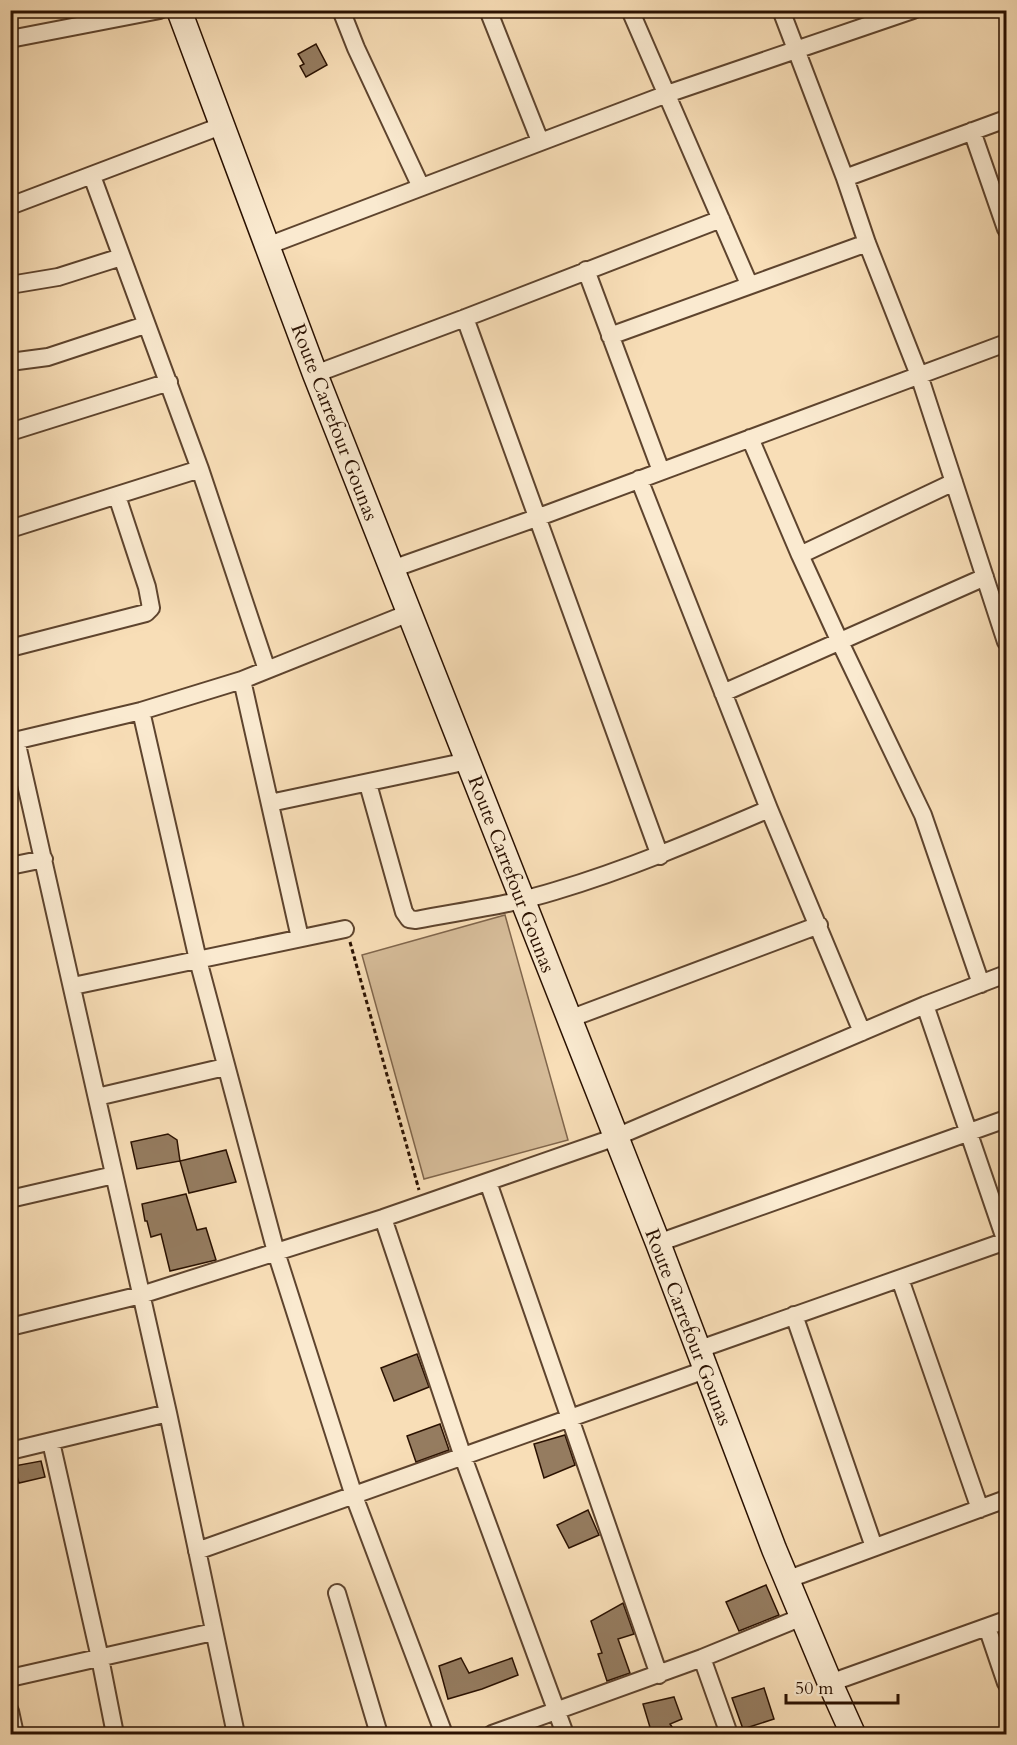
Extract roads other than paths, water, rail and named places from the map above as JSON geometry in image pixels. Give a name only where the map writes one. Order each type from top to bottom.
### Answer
[{"type":"main road","name":"Route Carrefour Gounas","points":[[179,10],[315,374],[658,1243],[786,1580],[853,1734]]},
{"type":"street","points":[[10,39],[160,10]]},
{"type":"street","points":[[341,10],[356,48],[421,187]]},
{"type":"street","points":[[488,10],[540,141]]},
{"type":"street","points":[[630,10],[749,284]]},
{"type":"street","points":[[781,10],[845,178],[867,243],[919,375],[985,577],[1001,610],[1006,642]]},
{"type":"street","points":[[267,246],[667,94],[796,52],[913,10]]},
{"type":"street","points":[[845,178],[1006,119]]},
{"type":"street","points":[[10,206],[221,126]]},
{"type":"street","points":[[972,131],[1001,197],[1006,229]]},
{"type":"street","points":[[92,176],[145,326],[169,381],[267,669]]},
{"type":"street","points":[[315,374],[721,219]]},
{"type":"street","points":[[610,336],[867,243]]},
{"type":"street","points":[[10,285],[58,277],[121,257]]},
{"type":"street","points":[[586,270],[661,471]]},
{"type":"street","points":[[465,318],[660,856]]},
{"type":"street","points":[[10,362],[48,357],[145,326]]},
{"type":"street","points":[[392,569],[539,517],[1006,343]]},
{"type":"street","points":[[10,432],[169,381]]},
{"type":"street","points":[[750,438],[839,640],[923,815],[981,984]]},
{"type":"street","points":[[10,529],[200,469]]},
{"type":"street","points":[[639,479],[723,693],[862,1032]]},
{"type":"street","points":[[800,555],[954,482]]},
{"type":"street","points":[[10,648],[146,614],[151,609],[147,587],[117,496]]},
{"type":"street","points":[[723,693],[985,577]]},
{"type":"street","points":[[236,1734],[168,1413],[45,859],[14,741],[141,711],[242,680],[409,613]]},
{"type":"street","points":[[242,680],[300,938]]},
{"type":"street","points":[[141,711],[198,960],[276,1252],[354,1496],[444,1734]]},
{"type":"street","points":[[270,803],[468,761]]},
{"type":"street","points":[[368,784],[404,912],[409,919],[416,920],[521,900],[555,891],[660,856],[770,809]]},
{"type":"street","points":[[10,866],[45,859]]},
{"type":"street","points":[[568,1019],[819,925]]},
{"type":"street","points":[[73,986],[300,938],[347,932]]},
{"type":"street","points":[[10,1327],[141,1295],[383,1218],[616,1137],[925,1005],[1006,974]]},
{"type":"street","points":[[197,1551],[570,1417],[701,1360],[794,1315],[1006,1242],[925,1005]]},
{"type":"street","points":[[97,1097],[225,1067]]},
{"type":"street","points":[[658,1243],[1006,1119]]},
{"type":"street","points":[[10,1199],[114,1174]]},
{"type":"street","points":[[488,1182],[659,1675]]},
{"type":"street","points":[[383,1218],[463,1457],[565,1734]]},
{"type":"street","points":[[900,1280],[980,1509]]},
{"type":"street","points":[[794,1315],[874,1547]]},
{"type":"street","points":[[10,1451],[168,1413]]},
{"type":"street","points":[[51,1442],[115,1734]]},
{"type":"street","points":[[786,1580],[1006,1499]]},
{"type":"street","points":[[337,1593],[379,1734]]},
{"type":"street","points":[[492,1734],[659,1675],[802,1617]]},
{"type":"street","points":[[830,1683],[1006,1620]]},
{"type":"street","points":[[987,1627],[1006,1683]]},
{"type":"street","points":[[10,1678],[213,1632]]},
{"type":"street","points":[[702,1658],[729,1734]]},
{"type":"street","points":[[10,1711],[15,1734]]}]
